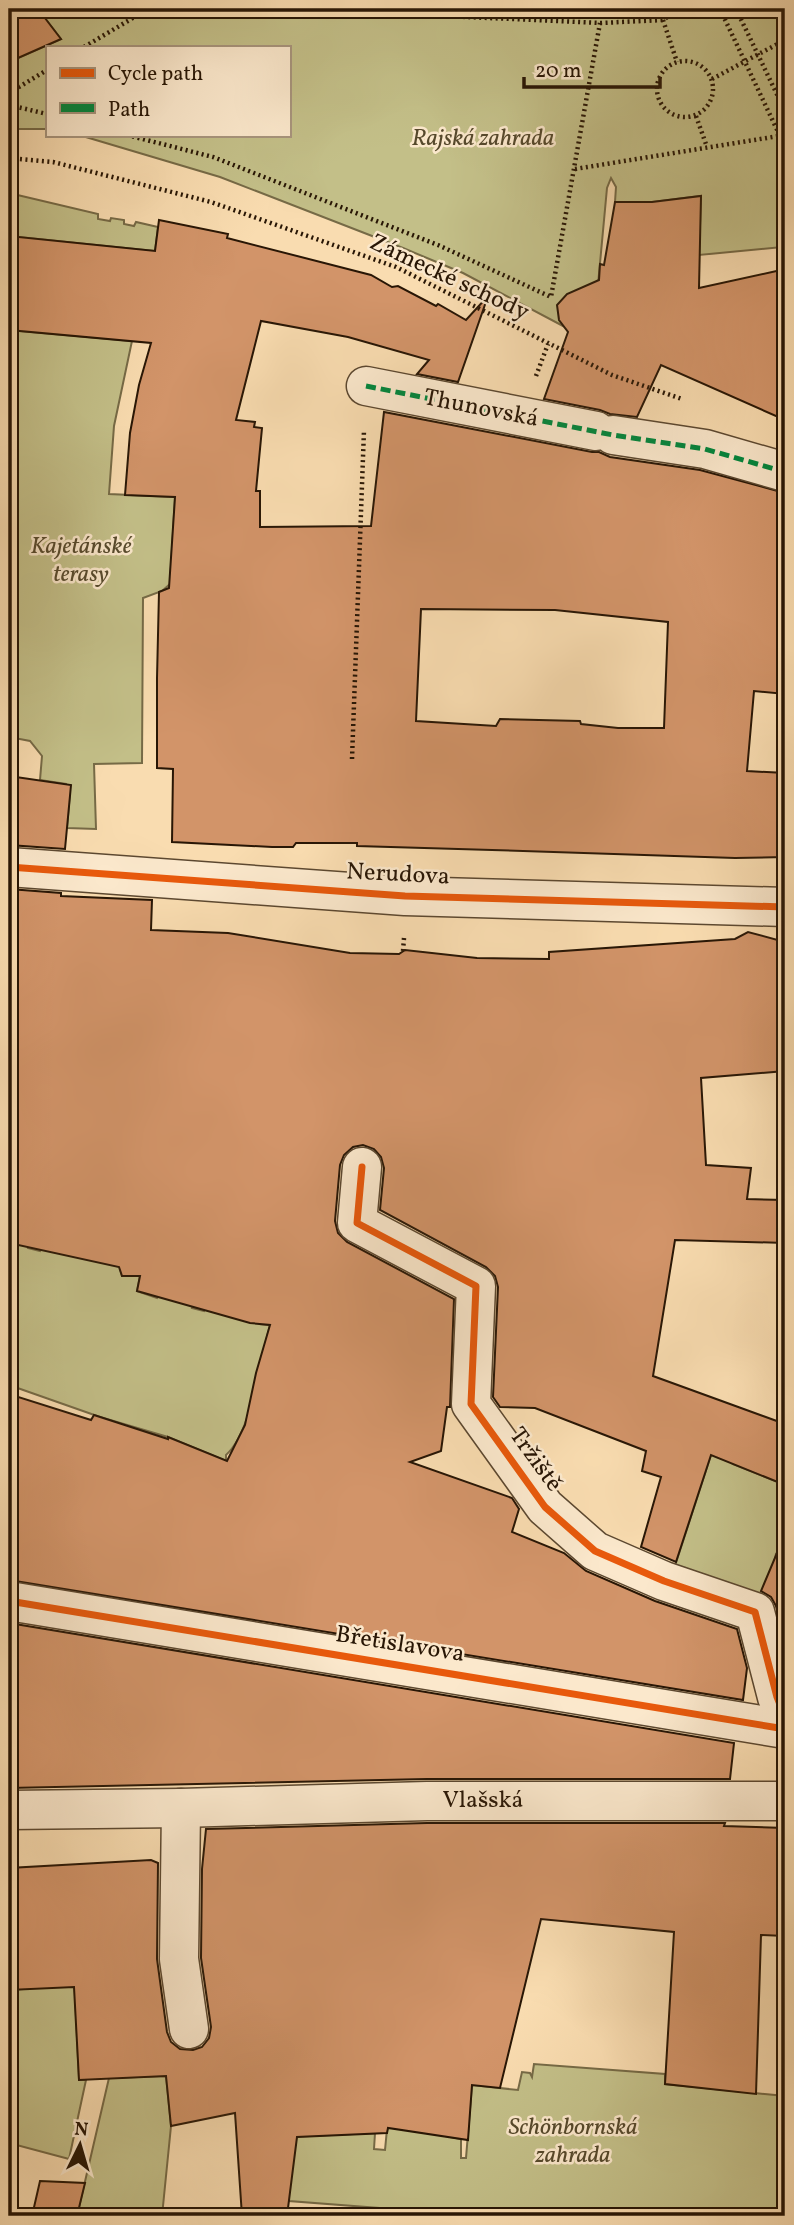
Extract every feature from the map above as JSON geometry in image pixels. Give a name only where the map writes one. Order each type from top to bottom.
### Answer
[{"type":"street","name":"Thunovská","points":[[366,386],[604,433],[705,449],[785,472]]},
{"type":"street","name":"Nerudova","points":[[9,867],[405,896],[785,907]]},
{"type":"street","name":"Tržiště","points":[[362,1167],[357,1223],[476,1286],[471,1404],[545,1507],[595,1551],[664,1581],[755,1612],[777,1697],[785,1717]]},
{"type":"street","name":"Břetislavova","points":[[9,1601],[785,1729]]},
{"type":"street","name":"Vlašská","points":[[9,1810],[427,1801],[785,1801]]},
{"type":"street","points":[[181,1808],[179,1959],[188,2029]]},
{"type":"path","points":[[86,46],[148,9]]},
{"type":"path","points":[[353,9],[600,23],[663,20],[679,9]]},
{"type":"path","points":[[575,169],[783,135],[720,9]]},
{"type":"path","points":[[736,9],[785,111]]},
{"type":"path","points":[[663,20],[677,62]]},
{"type":"path","points":[[131,136],[213,157],[438,245],[551,297],[600,23]]},
{"type":"path","points":[[712,79],[785,40]]},
{"type":"path","points":[[677,62],[691,62],[703,67],[712,79],[713,93],[708,107],[696,116],[682,118],[670,114],[660,104],[658,79],[666,68],[677,62]]},
{"type":"path","points":[[9,93],[46,71]]},
{"type":"path","points":[[9,105],[46,114]]},
{"type":"path","points":[[696,116],[707,147]]},
{"type":"path","points":[[352,759],[364,424]]},
{"type":"path","points":[[122,2216],[124,2210]]},
{"type":"green space","name":"Rajská zahrada","points":[[52,9],[630,9],[630,12],[639,9],[785,9],[785,253],[782,247],[699,255],[701,196],[652,202],[615,202],[616,187],[611,178],[607,188],[596,306],[577,331],[463,273],[403,248],[220,177],[82,136],[290,136],[290,46],[46,46],[46,129],[9,129],[9,62],[61,39],[41,13]]},
{"type":"green space","points":[[9,193],[98,214],[98,219],[110,221],[111,218],[124,220],[124,224],[134,226],[136,222],[158,227],[155,251],[9,236]]},
{"type":"green space","name":"Kajetánské terasy","points":[[9,330],[132,341],[114,426],[109,494],[175,497],[170,584],[162,591],[143,598],[142,763],[94,764],[96,829],[67,828],[70,793],[66,784],[40,780],[42,756],[30,741],[9,737]]},
{"type":"green space","points":[[9,1233],[30,1238],[28,1248],[40,1251],[44,1240],[127,1258],[120,1269],[122,1276],[140,1276],[137,1291],[157,1298],[159,1293],[193,1304],[192,1308],[204,1311],[207,1299],[263,1313],[260,1324],[270,1325],[254,1394],[242,1430],[226,1455],[226,1461],[168,1437],[100,1417],[9,1385]]},
{"type":"green space","points":[[713,1449],[733,1464],[783,1484],[785,1477],[785,1535],[778,1555],[776,1554],[766,1598],[672,1575]]},
{"type":"green space","points":[[74,1975],[79,2080],[86,2080],[69,2159],[9,2143],[9,1990],[23,1989]]},
{"type":"green space","name":"Schönbornská zahrada","points":[[397,2024],[451,2117],[450,2137],[461,2139],[461,2158],[466,2158],[472,2085],[518,2090],[522,2072],[530,2073],[532,2077],[534,2064],[665,2074],[665,2084],[785,2096],[785,2216],[379,2216],[379,2208],[289,2201],[288,2137],[375,2133],[374,2149],[385,2150]]},
{"type":"green space","points":[[166,2076],[171,2126],[162,2216],[77,2216],[109,2078]]},
{"type":"building","points":[[9,9],[38,9],[61,39],[9,62]]},
{"type":"building","points":[[701,196],[699,288],[781,270],[781,314],[785,315],[785,420],[661,365],[637,417],[610,414],[544,399],[568,332],[559,320],[557,305],[567,294],[599,280],[600,264],[604,265],[615,202],[652,202]]},
{"type":"building","points":[[159,220],[228,234],[227,238],[371,275],[392,287],[398,286],[436,306],[438,304],[466,320],[488,296],[458,382],[417,374],[429,360],[348,337],[261,321],[236,420],[255,422],[254,427],[262,428],[256,491],[260,491],[260,527],[371,526],[384,412],[599,452],[610,457],[700,470],[785,493],[785,694],[754,691],[747,771],[785,773],[785,857],[735,858],[357,846],[357,843],[296,843],[293,847],[272,847],[172,842],[173,769],[157,768],[157,678],[159,592],[169,588],[175,497],[125,495],[130,433],[139,385],[151,343],[9,330],[9,236],[155,251]],"holes":[[[421,609],[555,610],[668,622],[664,728],[618,728],[581,724],[580,721],[500,719],[496,726],[416,721]]]},
{"type":"building","points":[[9,776],[71,785],[65,849],[9,845]]},
{"type":"building","points":[[9,889],[61,893],[61,896],[152,900],[151,930],[228,933],[350,953],[399,954],[405,950],[477,958],[549,959],[549,952],[735,939],[748,932],[785,942],[785,1071],[701,1078],[706,1165],[751,1168],[747,1199],[785,1200],[785,1243],[675,1240],[653,1376],[785,1424],[785,1485],[711,1455],[676,1562],[641,1547],[661,1477],[642,1471],[646,1451],[535,1408],[500,1407],[493,1397],[498,1287],[495,1276],[486,1267],[380,1210],[384,1168],[381,1157],[374,1149],[363,1145],[353,1147],[344,1155],[340,1165],[335,1221],[338,1233],[347,1242],[454,1299],[450,1407],[447,1407],[441,1451],[410,1462],[512,1498],[519,1509],[512,1532],[564,1553],[586,1571],[655,1601],[737,1629],[747,1668],[743,1700],[9,1580],[9,1394],[91,1420],[94,1415],[168,1437],[227,1461],[245,1425],[270,1325],[250,1323],[137,1291],[140,1276],[122,1276],[119,1267],[9,1243]]},
{"type":"building","points":[[785,1534],[784,1636],[776,1606],[771,1597],[761,1591]]},
{"type":"building","points":[[9,1623],[734,1743],[730,1779],[427,1779],[9,1788]]},
{"type":"building","points":[[427,1823],[725,1823],[724,1826],[785,1828],[785,1936],[761,1935],[756,2094],[665,2084],[674,1932],[541,1919],[500,2088],[472,2085],[468,2140],[388,2128],[387,2133],[297,2137],[287,2216],[242,2216],[235,2113],[171,2126],[166,2076],[79,2080],[74,1987],[9,1990],[9,1868],[151,1860],[158,1863],[157,1959],[167,2032],[171,2042],[180,2049],[193,2050],[202,2047],[209,2038],[211,2027],[201,1958],[202,1869],[206,1829]]},
{"type":"building","points":[[40,2181],[85,2183],[77,2216],[32,2216]]},
{"type":"marked path","points":[[366,386],[613,435],[705,449],[785,472]]},
{"type":"cycle path","points":[[9,867],[405,896],[785,907]]},
{"type":"cycle path","points":[[362,1167],[357,1223],[476,1286],[471,1404],[545,1507],[595,1551],[664,1581],[755,1612],[777,1697],[785,1717]]},
{"type":"cycle path","points":[[9,1601],[785,1729]]}]
